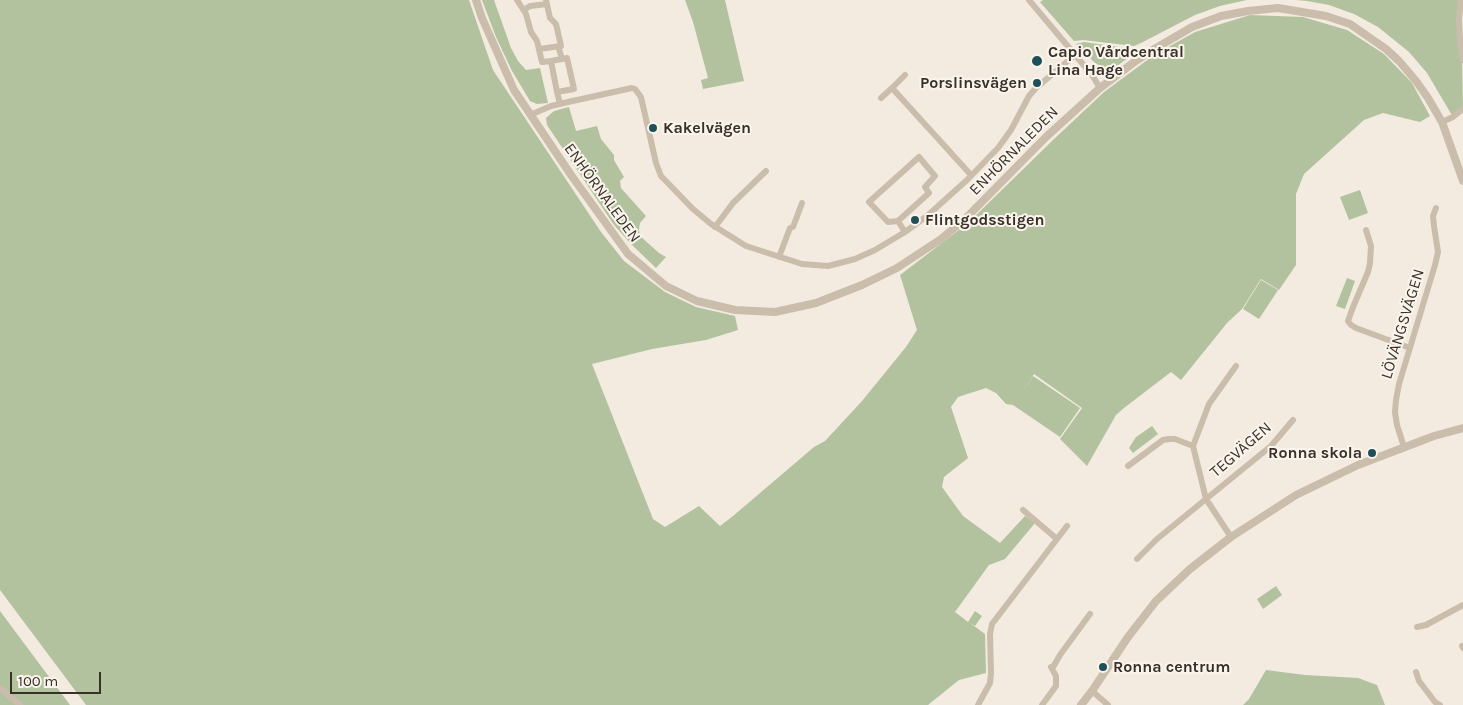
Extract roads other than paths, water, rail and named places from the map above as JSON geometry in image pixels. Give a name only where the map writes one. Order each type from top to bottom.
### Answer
[{"type":"street","name":"ENHÖRNALEDEN","points":[[476,0],[497,54],[514,90],[570,175],[628,254],[666,286],[697,301],[735,310],[776,312],[816,303],[862,285],[897,268],[965,219],[1046,137],[1100,88],[1151,51],[1192,27],[1221,16],[1248,11],[1278,8],[1326,16],[1350,24],[1371,38],[1399,61],[1428,98],[1442,122],[1463,181]]},
{"type":"street","points":[[517,0],[526,14],[531,32],[537,41],[542,62],[567,58],[574,89],[557,92]]},
{"type":"street","points":[[1029,0],[1092,75],[1100,88]]},
{"type":"street","points":[[1461,0],[1460,33],[1463,60]]},
{"type":"street","points":[[524,10],[530,6],[546,2],[550,18],[556,24],[562,59]]},
{"type":"street","points":[[540,49],[561,46]]},
{"type":"street","points":[[530,115],[551,106],[632,88],[638,92],[642,102],[656,163],[661,176],[685,202],[716,227],[746,246],[810,265],[828,266],[855,259],[875,250],[927,216],[998,148],[1011,130],[1029,96],[1036,88],[1075,55]]},
{"type":"street","points":[[551,61],[560,104]]},
{"type":"street","points":[[881,98],[905,75]]},
{"type":"street","points":[[892,88],[971,175]]},
{"type":"street","points":[[1442,122],[1453,117],[1463,109]]},
{"type":"street","points":[[919,157],[935,176],[925,187],[929,193],[898,221],[888,222],[869,202],[919,157]]},
{"type":"street","points":[[716,227],[732,203],[766,172]]},
{"type":"street","points":[[779,257],[802,203]]},
{"type":"street","name":"LÖVÄNGSVÄGEN","points":[[1404,447],[1397,425],[1395,407],[1399,384],[1431,284],[1438,252],[1433,216],[1436,208]]},
{"type":"street","points":[[898,221],[905,232]]},
{"type":"street","points":[[1366,230],[1371,246],[1370,263],[1348,321],[1356,328],[1410,348]]},
{"type":"street","points":[[1231,537],[1206,499],[1193,446],[1209,404],[1236,366]]},
{"type":"street","name":"TEGVÄGEN","points":[[1137,559],[1157,538],[1271,446],[1293,420]]},
{"type":"street","points":[[1081,705],[1128,637],[1156,601],[1184,575],[1231,537],[1296,495],[1358,465],[1434,436],[1463,428]]},
{"type":"street","points":[[1128,466],[1163,440],[1175,439],[1193,446]]},
{"type":"street","points":[[1022,510],[1058,538]]},
{"type":"street","points":[[978,705],[990,683],[992,672],[990,634],[992,624],[1067,526]]},
{"type":"street","points":[[1416,627],[1426,625],[1463,605]]},
{"type":"street","points":[[1042,705],[1056,686],[1056,676],[1051,667],[1090,614]]},
{"type":"street","points":[[1416,672],[1419,681],[1435,702],[1440,705]]},
{"type":"street","points":[[0,688],[20,705]]},
{"type":"street","points":[[1092,691],[1108,705]]},
{"type":"place","name":"Capio Vårdcentral Lina Hage","points":[[1037,61]]},
{"type":"place","name":"Porslinsvägen","points":[[1037,83]]},
{"type":"place","name":"Kakelvägen","points":[[653,128]]},
{"type":"place","name":"Flintgodsstigen","points":[[915,220]]},
{"type":"place","name":"Ronna skola","points":[[1372,453]]},
{"type":"place","name":"Ronna centrum","points":[[1103,667]]}]
